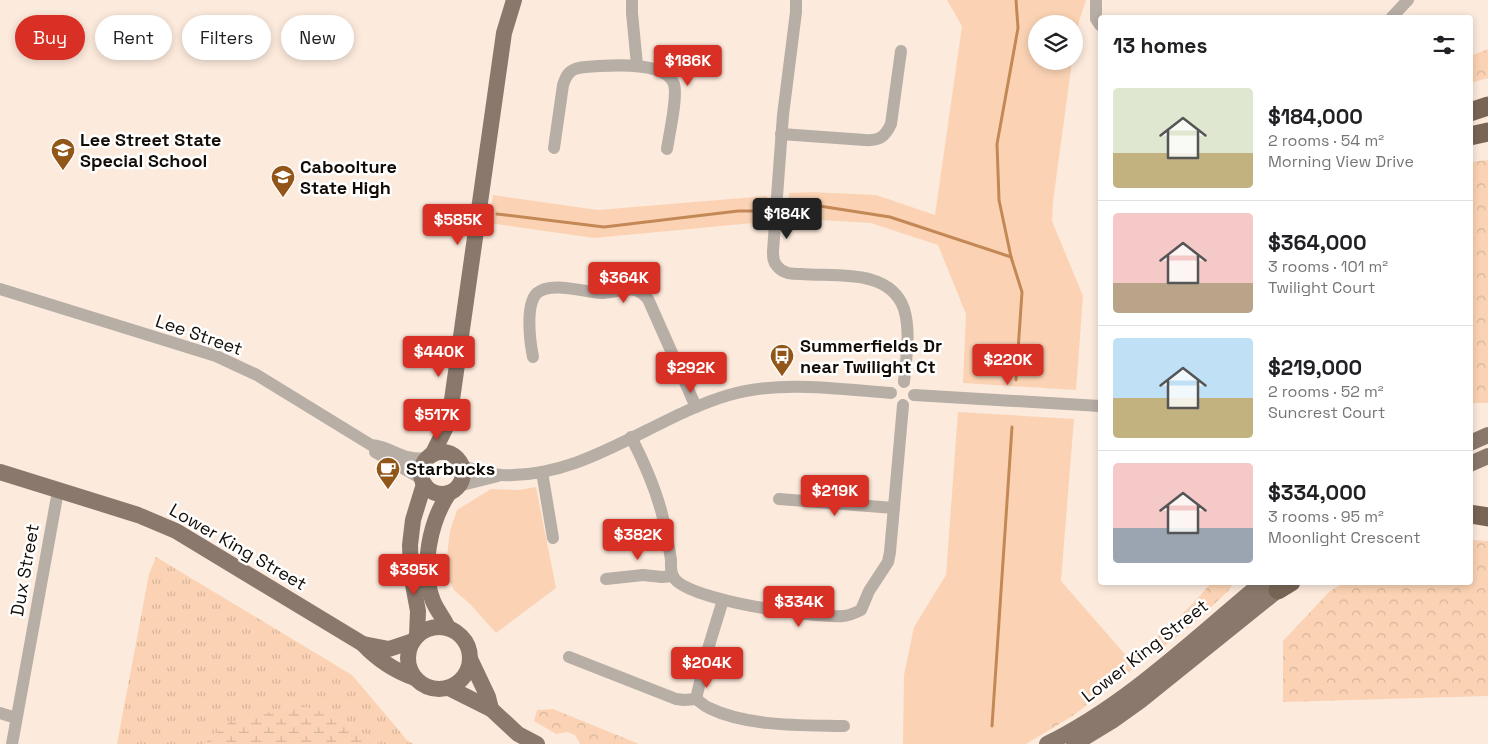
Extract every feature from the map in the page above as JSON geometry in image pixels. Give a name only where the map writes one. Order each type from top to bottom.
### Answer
[{"type":"highway","points":[[1473,111],[1488,106]]},
{"type":"highway","points":[[1473,135],[1488,132]]},
{"type":"highway","points":[[1473,514],[1488,516]]},
{"type":"main road","points":[[471,661],[464,678],[449,688],[430,688],[415,678],[411,671],[408,656],[415,639],[418,611],[411,574],[410,545],[413,520],[423,482],[421,468],[430,456],[449,421],[504,33],[513,0]]},
{"type":"main road","points":[[449,421],[463,476],[437,513],[428,554],[427,579],[433,601],[448,628],[462,637],[470,652],[471,661],[488,697],[491,709]]},
{"type":"main road","points":[[1473,442],[1488,435]]},
{"type":"main road","points":[[430,456],[446,453],[458,461]]},
{"type":"main road","points":[[1473,463],[1488,456]]},
{"type":"main road","name":"Lower King Street","points":[[0,472],[138,515],[176,531],[363,644]]},
{"type":"main road","points":[[423,482],[428,489],[438,494],[453,490]]},
{"type":"main road","name":"Lower King Street","points":[[1052,742],[1101,712],[1278,585]]},
{"type":"main road","name":"Lower King Street","points":[[1077,743],[1140,701],[1278,585]]},
{"type":"main road","points":[[363,644],[389,649],[415,639],[432,628],[448,628]]},
{"type":"main road","points":[[363,644],[373,655],[404,674],[415,678]]},
{"type":"main road","points":[[449,688],[491,709],[518,734],[537,744]]},
{"type":"street","points":[[632,0],[637,65]]},
{"type":"street","points":[[796,0],[781,134],[773,261],[777,267],[789,273],[867,278],[889,288],[898,297],[907,320],[904,382]]},
{"type":"street","points":[[1096,0],[1095,12],[1098,22]]},
{"type":"street","points":[[1393,15],[1408,0]]},
{"type":"street","points":[[781,134],[874,141],[881,138],[887,133],[891,124],[901,51]]},
{"type":"street","points":[[554,148],[563,85],[568,73],[585,67],[637,65],[660,72],[670,78],[673,83],[674,98],[667,149]]},
{"type":"street","points":[[533,356],[529,323],[533,301],[541,291],[556,288],[600,293],[636,290],[644,294],[648,299],[696,406]]},
{"type":"street","name":"Lee Street","points":[[1,293],[216,356],[257,375],[371,445],[376,452],[423,482]]},
{"type":"street","points":[[904,382],[913,388],[914,395],[909,404],[903,405],[896,403],[891,393],[894,386],[904,382]]},
{"type":"street","points":[[453,490],[500,475],[542,472],[571,464],[696,406],[731,394],[790,387],[891,393]]},
{"type":"street","points":[[914,395],[1098,406]]},
{"type":"street","points":[[631,437],[656,491],[673,576],[682,585],[723,600],[788,613],[844,616],[861,610],[869,592],[888,562],[903,405]]},
{"type":"street","name":"Lee Street","points":[[371,445],[380,446],[413,459],[430,456]]},
{"type":"street","points":[[458,461],[500,475]]},
{"type":"street","points":[[542,472],[553,538]]},
{"type":"street","name":"Dux Street","points":[[12,744],[58,491]]},
{"type":"street","points":[[779,499],[894,508]]},
{"type":"street","points":[[606,579],[643,575],[673,576]]},
{"type":"street","points":[[696,699],[707,652],[723,600]]},
{"type":"street","points":[[569,657],[676,699],[696,699],[712,710],[762,722],[844,726]]},
{"type":"street","points":[[0,713],[16,718]]},
{"type":"street","points":[[1052,742],[1077,743]]},
{"type":"green space","points":[[947,0],[1086,0],[1081,15],[1028,15],[1028,70],[1071,70],[1052,221],[1083,296],[1076,390],[963,383],[966,314],[938,245],[871,223],[804,219],[786,222],[789,193],[811,192],[876,195],[935,215],[962,26]]},
{"type":"green space","points":[[1488,49],[1488,78],[1473,82],[1473,55]]},
{"type":"green space","points":[[1488,160],[1488,403],[1473,403],[1473,162]]},
{"type":"green space","points":[[493,195],[598,210],[767,196],[765,222],[594,238],[489,223]]},
{"type":"green space","points":[[958,412],[1074,419],[1061,581],[1129,659],[1078,711],[1014,744],[903,744],[904,675],[914,627],[946,575]]},
{"type":"green space","points":[[536,487],[556,588],[496,633],[470,604],[454,590],[445,572],[450,531],[457,510],[491,489],[519,490]]},
{"type":"green space","points":[[1473,540],[1488,541],[1488,696],[1283,702],[1283,641],[1330,591],[1340,585],[1473,585]]},
{"type":"green space","points":[[156,557],[352,675],[407,740],[413,744],[378,744],[338,717],[229,722],[204,744],[117,744],[149,574]]},
{"type":"green space","points":[[1209,585],[1232,585],[1228,591],[1192,625],[1138,666],[1099,692],[1074,715],[1026,744],[1002,744],[1113,671],[1165,630]]},
{"type":"green space","points":[[300,705],[338,717],[378,744],[204,744],[229,722]]},
{"type":"green space","points":[[553,709],[639,744],[580,744],[575,735],[567,732],[556,734],[534,721],[537,710]]},
{"type":"waterway","points":[[1016,0],[1018,28],[997,144],[999,200],[1011,257],[1022,292],[1016,380]]},
{"type":"waterway","points":[[792,208],[813,205],[890,217],[1011,257]]},
{"type":"waterway","points":[[497,214],[604,227],[738,211],[761,211]]},
{"type":"waterway","points":[[992,726],[1012,427]]},
{"type":"place","name":"Lee Street State Special School","points":[[63,171]]},
{"type":"place","name":"Caboolture State High","points":[[283,198]]},
{"type":"place","name":"Summerfields Dr near Twilight Ct","points":[[782,377]]},
{"type":"place","name":"Starbucks","points":[[388,490]]}]
